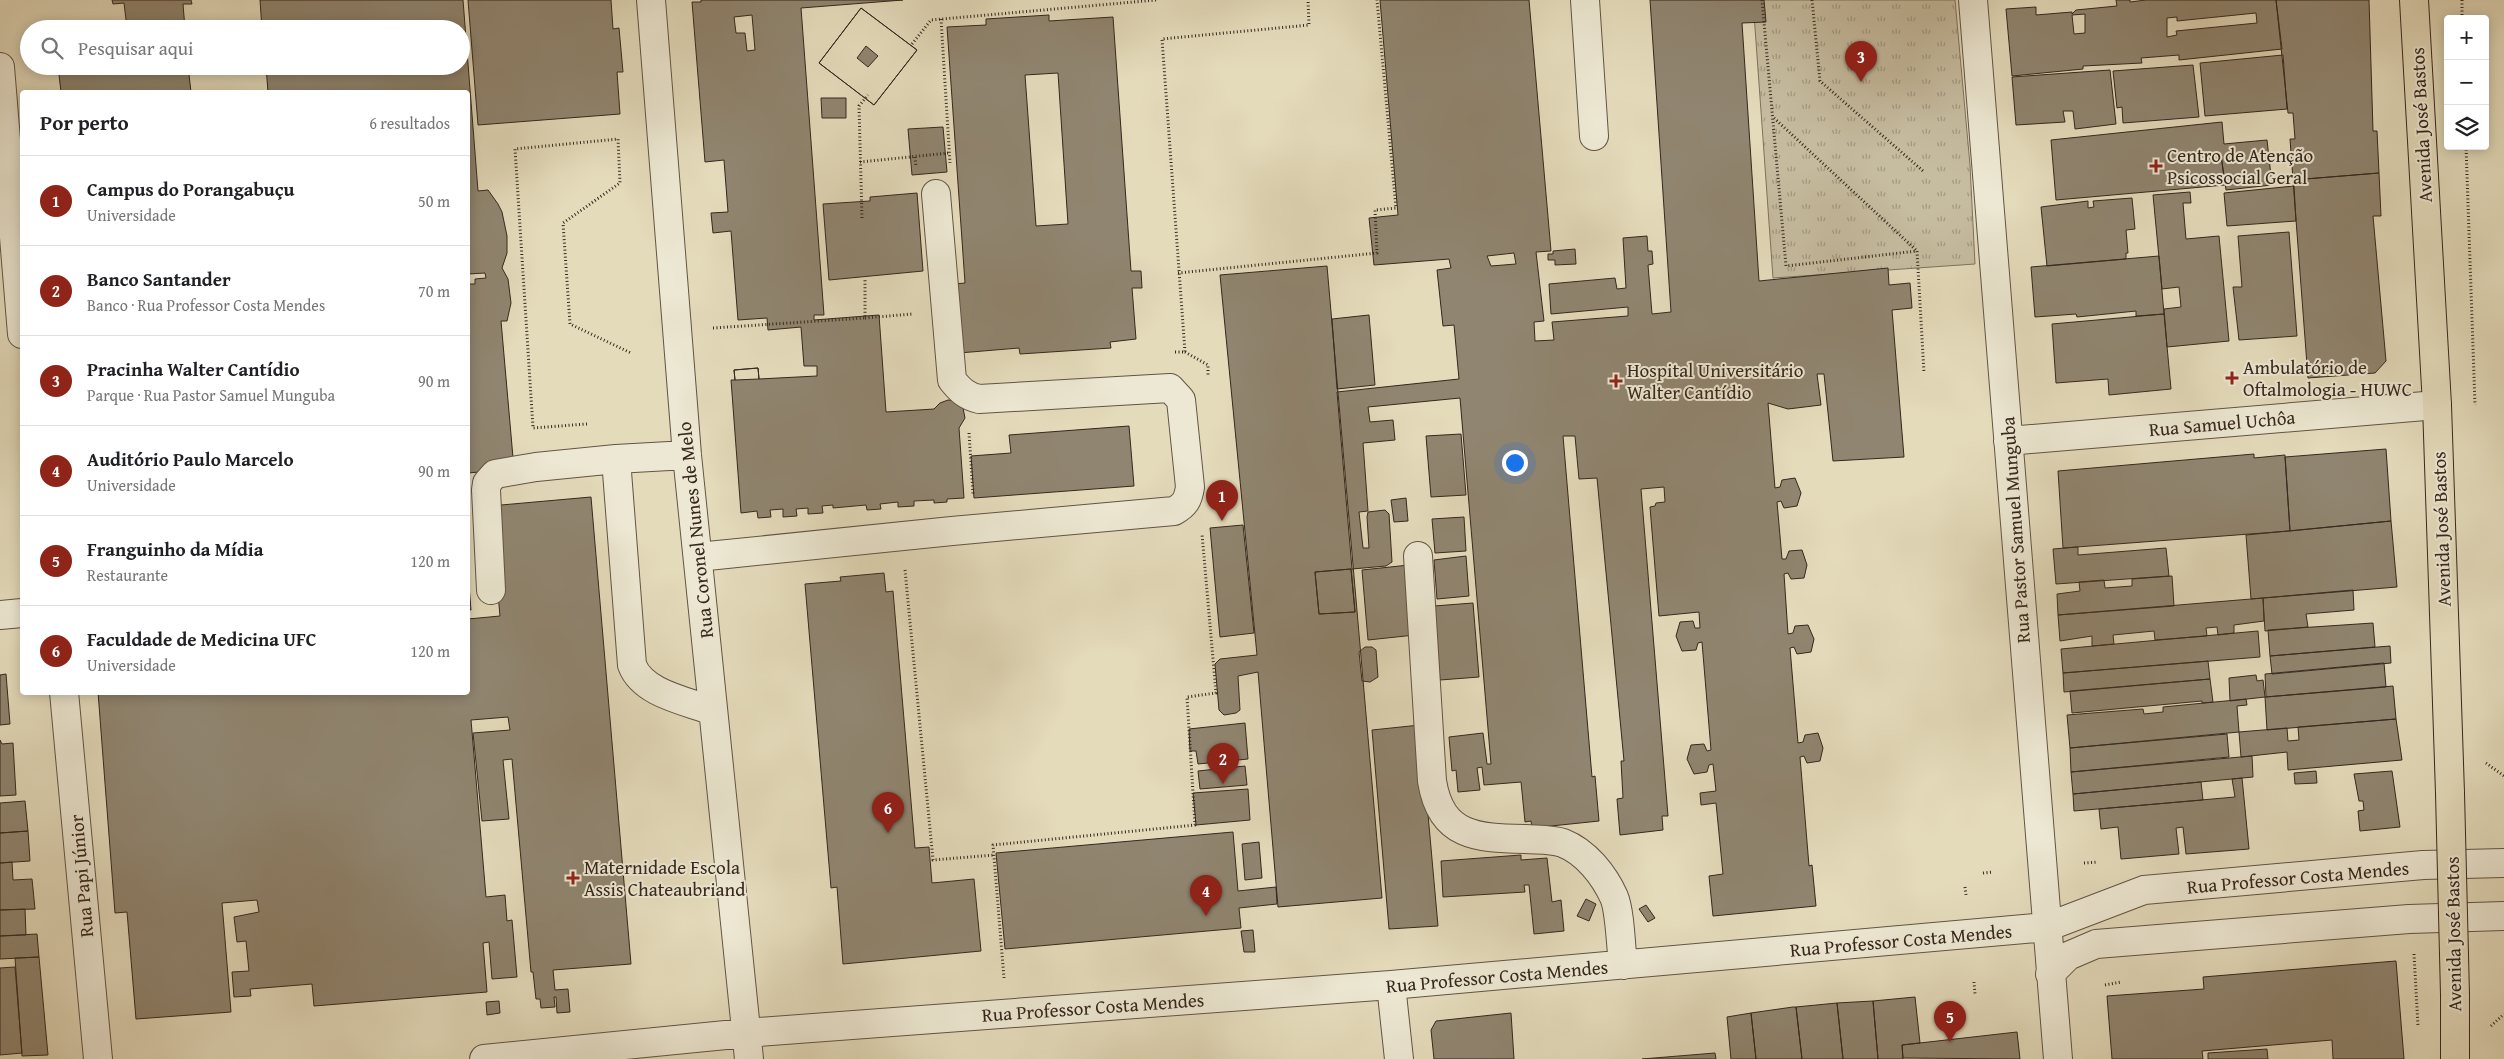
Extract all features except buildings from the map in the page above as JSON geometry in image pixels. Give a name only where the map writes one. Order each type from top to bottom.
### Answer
[{"type":"main road","name":"Avenida José Bastos","points":[[2414,0],[2437,404],[2450,793],[2455,1059]]},
{"type":"street","name":"Rua Coronel Nunes de Melo","points":[[651,0],[687,455],[748,1046]]},
{"type":"street","points":[[1585,0],[1594,136]]},
{"type":"street","name":"Rua Pastor Samuel Munguba","points":[[1973,0],[2058,1059]]},
{"type":"street","points":[[0,67],[15,324]]},
{"type":"street","points":[[698,558],[952,531],[1174,511],[1182,507],[1189,499],[1190,487],[1181,400],[1170,388],[979,399],[970,397],[952,380],[944,183]]},
{"type":"street","name":"Rua Samuel Uchôa","points":[[2008,440],[2437,404]]},
{"type":"street","points":[[491,590],[486,490],[488,483],[495,474],[536,467],[616,459],[687,455]]},
{"type":"street","points":[[616,459],[632,665],[635,673],[651,688],[714,711]]},
{"type":"street","points":[[1418,556],[1432,780],[1436,802],[1448,819],[1466,833],[1494,838],[1546,840],[1564,843],[1595,865],[1614,899],[1623,965]]},
{"type":"street","points":[[0,615],[20,613]]},
{"type":"street","name":"Rua Papi Júnior","points":[[64,695],[98,1059]]},
{"type":"street","name":"Rua Professor Costa Mendes","points":[[484,1059],[748,1046],[1391,985],[2047,927],[2144,890],[2423,865],[2504,863]]},
{"type":"street","points":[[2050,974],[2068,956],[2096,944],[2409,919],[2504,916]]},
{"type":"street","points":[[1391,985],[1399,1059]]},
{"type":"path","points":[[912,44],[932,20],[1156,0]]},
{"type":"path","points":[[1185,352],[1162,38],[1310,25],[1308,0]]},
{"type":"path","points":[[1178,273],[1377,253],[1375,210],[1396,208],[1377,0]]},
{"type":"path","points":[[1762,0],[1786,266],[1916,250]]},
{"type":"path","points":[[1812,0],[1820,81],[1923,171]]},
{"type":"path","points":[[2462,0],[2462,15]]},
{"type":"path","points":[[941,19],[949,153],[944,183]]},
{"type":"path","points":[[862,218],[859,106],[868,95]]},
{"type":"path","points":[[1773,118],[1916,250],[1924,373]]},
{"type":"path","points":[[592,424],[533,428],[515,149],[618,139],[620,183],[563,223],[570,324],[631,352]]},
{"type":"path","points":[[860,162],[949,153]]},
{"type":"path","points":[[708,329],[865,318],[865,278]]},
{"type":"path","points":[[1165,354],[1185,352],[1208,365],[1209,385]]},
{"type":"path","points":[[969,429],[974,501]]},
{"type":"path","points":[[1004,981],[993,845],[1194,825],[1187,697],[1216,693],[1201,526]]},
{"type":"path","points":[[905,568],[933,860],[994,855]]},
{"type":"path","points":[[2486,763],[2504,776]]},
{"type":"path","points":[[2084,863],[2098,862]]},
{"type":"path","points":[[1983,873],[1993,872]]},
{"type":"path","points":[[1965,887],[1966,895]]},
{"type":"path","points":[[2414,951],[2418,1031]]},
{"type":"path","points":[[1974,982],[1975,994]]},
{"type":"path","points":[[2105,985],[2121,982]]},
{"type":"path","points":[[2490,1035],[2490,1027],[2504,1014]]},
{"type":"green space","points":[[1753,0],[1955,0],[1970,165],[1975,264],[1773,278]]},
{"type":"place","name":"Pracinha Walter Cantídio","points":[[1861,82]]},
{"type":"place","name":"Centro de Atenção Psicossocial Geral","points":[[2156,166]]},
{"type":"place","name":"Ambulatório de Oftalmologia - HUWC","points":[[2232,378]]},
{"type":"place","name":"Hospital Universitário Walter Cantídio","points":[[1616,381]]},
{"type":"place","name":"Campus do Porangabuçu","points":[[1222,521]]},
{"type":"place","name":"Banco Santander","points":[[1223,784]]},
{"type":"place","name":"Faculdade de Medicina UFC","points":[[888,833]]},
{"type":"place","name":"Maternidade Escola Assis Chateaubriand","points":[[573,878]]},
{"type":"place","name":"Auditório Paulo Marcelo","points":[[1206,916]]},
{"type":"place","name":"Franguinho da Mídia","points":[[1950,1042]]}]
